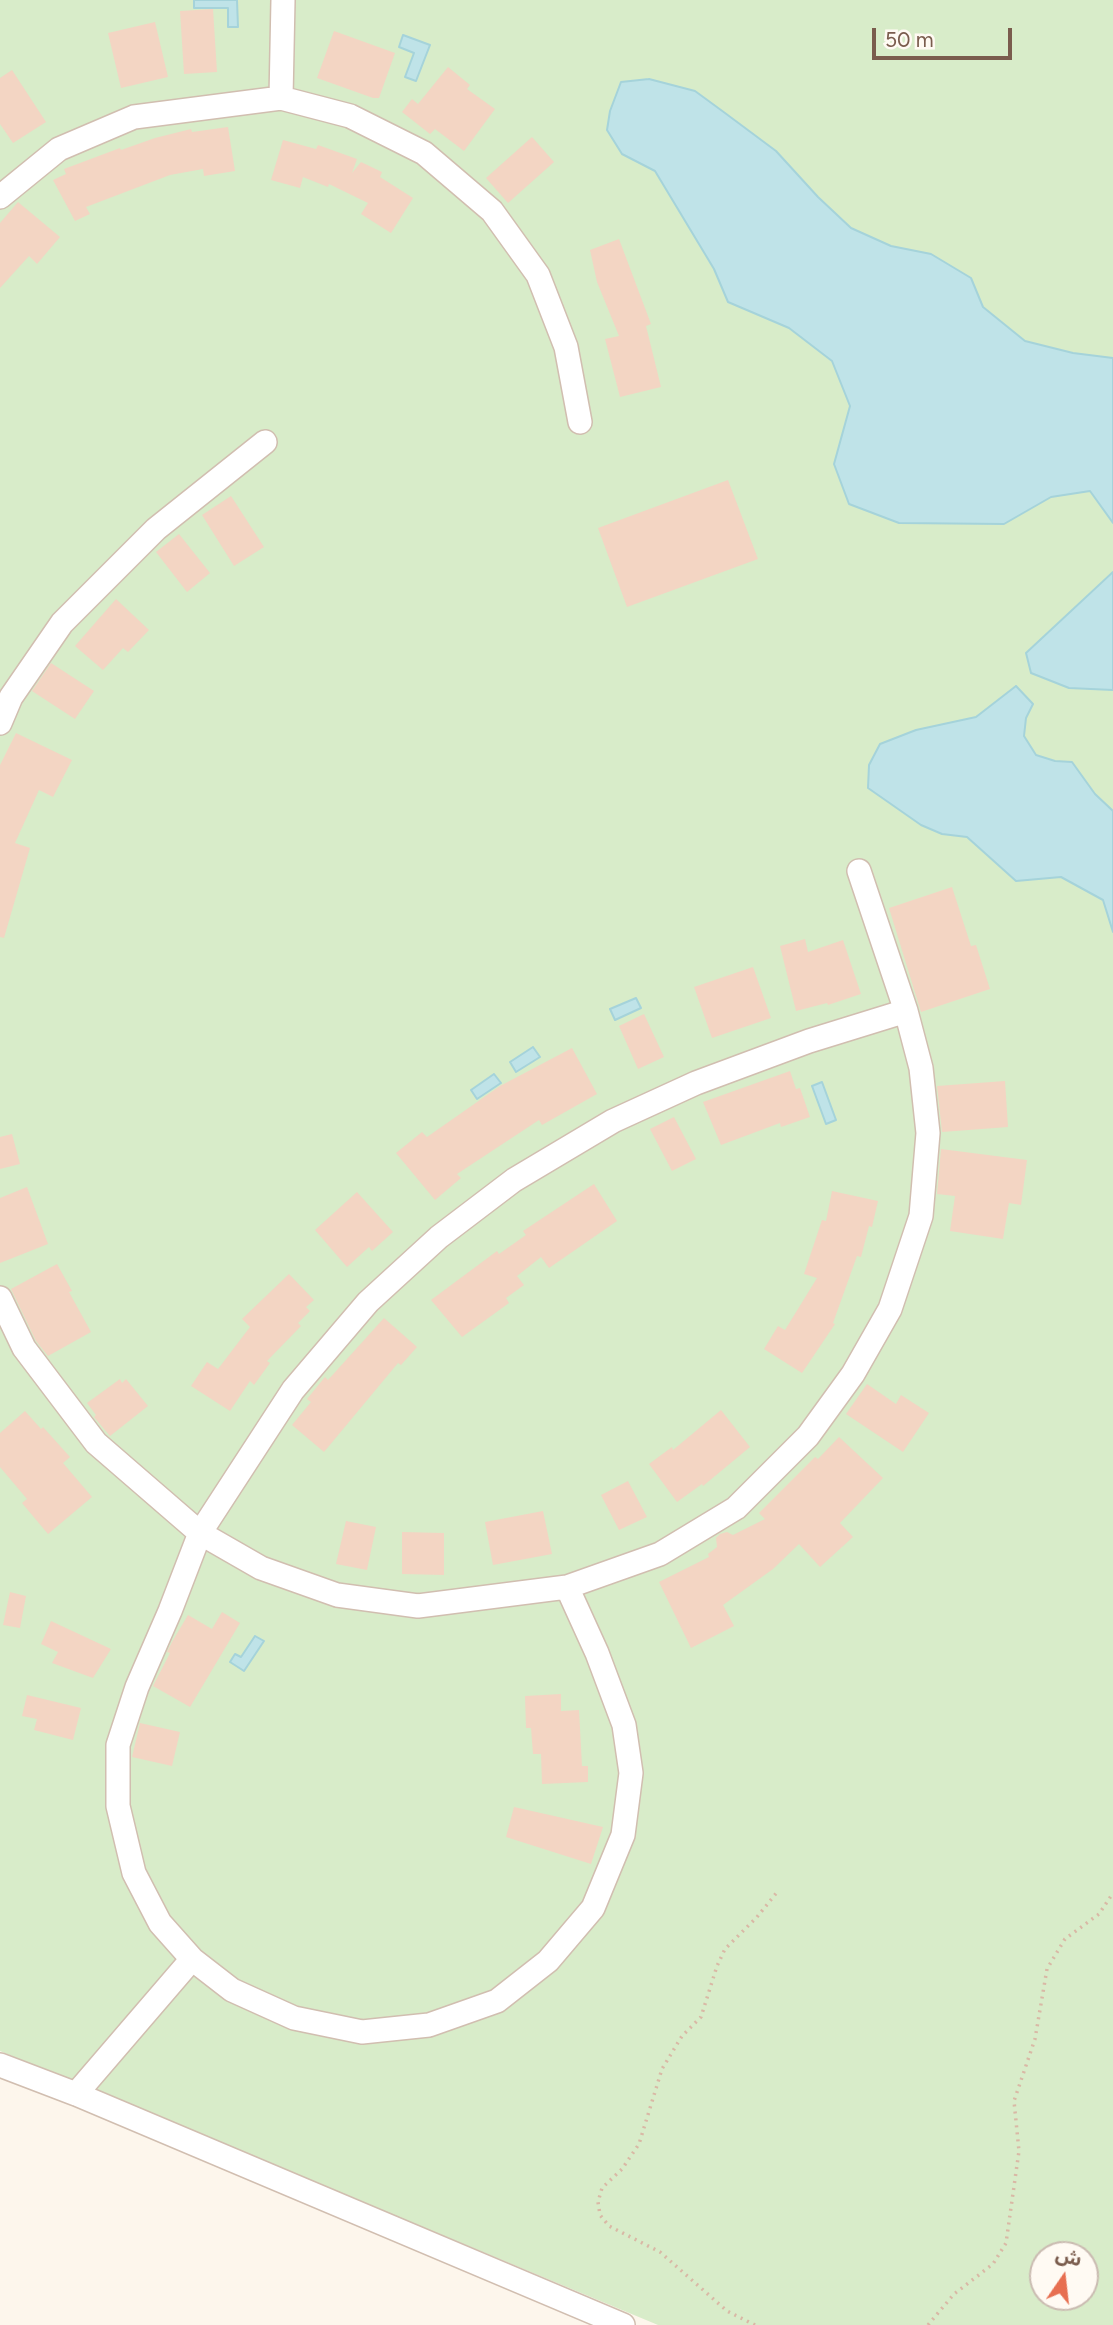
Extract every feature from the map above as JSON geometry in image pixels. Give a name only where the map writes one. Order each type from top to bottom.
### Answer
[{"type":"street","points":[[281,98],[283,0]]},
{"type":"street","points":[[0,197],[59,149],[134,117],[281,98],[350,117],[424,153],[492,211],[538,275],[566,347],[580,422]]},
{"type":"street","points":[[0,723],[6,691],[62,623],[156,529],[265,442]]},
{"type":"street","points":[[0,1298],[24,1348],[96,1443],[200,1533],[261,1568],[337,1595],[418,1606],[567,1587],[660,1554],[736,1508],[808,1436],[853,1374],[890,1309],[920,1216],[928,1133],[921,1069],[906,1011],[859,871]]},
{"type":"street","points":[[567,1587],[597,1653],[624,1725],[631,1773],[623,1835],[593,1908],[548,1961],[497,2001],[429,2025],[362,2032],[294,2018],[232,1990],[192,1959],[160,1923],[134,1873],[118,1806],[118,1745],[137,1687],[200,1533],[293,1390],[368,1302],[439,1237],[513,1180],[613,1121],[696,1083],[809,1041],[906,1011]]},
{"type":"street","points":[[75,2094],[192,1959]]},
{"type":"street","points":[[0,2065],[75,2094],[623,2325]]},
{"type":"path","points":[[755,2325],[727,2311],[660,2252],[609,2226],[600,2215],[598,2202],[602,2188],[622,2169],[639,2144],[662,2069],[682,2036],[701,2017],[716,1966],[725,1949],[778,1891]]},
{"type":"path","points":[[928,2325],[954,2294],[993,2264],[1006,2243],[1018,2151],[1014,2101],[1035,2039],[1047,1969],[1065,1939],[1099,1914],[1113,1893]]},
{"type":"green space","points":[[0,0],[1113,0],[1113,2325],[658,2325],[0,2051]]},
{"type":"water","points":[[194,0],[237,0],[238,27],[228,27],[228,8],[194,8]]},
{"type":"water","points":[[403,35],[430,45],[416,81],[405,77],[414,53],[399,47]]},
{"type":"water","points":[[649,79],[695,91],[725,113],[776,151],[851,228],[891,246],[931,254],[971,278],[983,307],[1025,341],[1073,353],[1113,358],[1113,523],[1090,491],[1051,497],[1004,524],[899,523],[849,504],[834,464],[850,406],[832,361],[789,328],[728,302],[714,269],[655,171],[622,154],[607,130],[610,111],[621,82]]},
{"type":"water","points":[[1113,572],[1113,690],[1069,688],[1031,673],[1026,653]]},
{"type":"water","points":[[1016,686],[1033,704],[1026,718],[1024,736],[1036,755],[1055,761],[1072,762],[1095,794],[1113,811],[1113,932],[1103,900],[1061,877],[1016,881],[967,837],[942,834],[921,825],[868,788],[869,765],[880,744],[916,730],[976,717]]},
{"type":"water","points":[[636,998],[641,1008],[615,1020],[610,1009]]},
{"type":"water","points":[[533,1047],[540,1057],[516,1072],[510,1062]]},
{"type":"water","points":[[494,1074],[501,1083],[477,1099],[471,1090]]},
{"type":"water","points":[[822,1082],[836,1120],[826,1124],[812,1086]]},
{"type":"water","points":[[255,1636],[264,1641],[244,1671],[230,1662],[235,1654],[241,1657]]},
{"type":"building","points":[[213,9],[217,72],[184,74],[180,11]]},
{"type":"building","points":[[155,22],[168,77],[121,88],[108,33]]},
{"type":"building","points":[[334,31],[395,53],[379,98],[317,78]]},
{"type":"building","points":[[448,67],[470,85],[467,89],[495,109],[464,151],[435,129],[430,134],[402,112],[412,99],[418,104]]},
{"type":"building","points":[[12,70],[46,122],[13,143],[0,124],[0,78]]},
{"type":"building","points":[[228,127],[235,171],[204,176],[203,169],[170,175],[86,207],[90,214],[75,221],[53,180],[66,174],[64,169],[120,148],[121,150],[191,129],[192,132]]},
{"type":"building","points":[[532,137],[554,162],[508,203],[486,178]]},
{"type":"building","points":[[283,140],[316,149],[318,145],[357,159],[352,173],[361,162],[382,172],[380,177],[413,198],[391,233],[361,214],[368,203],[329,184],[328,187],[303,177],[300,188],[271,180]]},
{"type":"building","points":[[18,202],[60,237],[37,264],[29,256],[0,288],[0,223]]},
{"type":"building","points":[[619,239],[651,324],[646,326],[661,387],[620,397],[605,339],[619,336],[597,282],[590,250]]},
{"type":"building","points":[[728,480],[758,559],[627,607],[598,528]]},
{"type":"building","points":[[231,496],[264,547],[234,566],[202,515]]},
{"type":"building","points":[[179,534],[210,573],[187,592],[156,552]]},
{"type":"building","points":[[116,599],[149,630],[128,652],[123,648],[103,670],[75,646]]},
{"type":"building","points":[[51,663],[94,691],[75,719],[32,691]]},
{"type":"building","points":[[16,733],[72,760],[53,797],[39,790],[15,843],[30,848],[4,938],[0,937],[0,765]]},
{"type":"building","points":[[952,887],[971,946],[976,945],[990,989],[921,1012],[889,908]]},
{"type":"building","points":[[805,939],[808,952],[843,940],[861,994],[828,1005],[827,1003],[796,1011],[780,946]]},
{"type":"building","points":[[753,967],[771,1018],[712,1038],[694,987]]},
{"type":"building","points":[[644,1014],[664,1057],[638,1069],[619,1026]]},
{"type":"building","points":[[572,1048],[597,1094],[542,1125],[539,1120],[457,1174],[461,1178],[435,1200],[396,1153],[422,1132],[427,1137],[500,1086]]},
{"type":"building","points":[[790,1071],[796,1089],[800,1088],[810,1117],[781,1127],[780,1123],[721,1145],[703,1102]]},
{"type":"building","points":[[1005,1081],[1008,1127],[942,1132],[937,1086]]},
{"type":"building","points":[[674,1117],[696,1159],[672,1171],[650,1129]]},
{"type":"building","points":[[12,1134],[20,1164],[0,1169],[0,1137]]},
{"type":"building","points":[[941,1149],[1027,1160],[1021,1205],[1009,1203],[1003,1239],[950,1231],[955,1196],[937,1194]]},
{"type":"building","points":[[594,1184],[617,1221],[549,1268],[541,1257],[517,1276],[524,1285],[506,1298],[509,1303],[462,1337],[431,1300],[497,1251],[499,1254],[526,1235],[523,1231]]},
{"type":"building","points":[[27,1187],[48,1244],[0,1263],[0,1198]]},
{"type":"building","points":[[832,1191],[878,1201],[872,1227],[869,1226],[861,1257],[857,1256],[833,1323],[835,1324],[802,1373],[764,1349],[778,1326],[785,1330],[817,1278],[804,1274],[822,1220],[826,1221]]},
{"type":"building","points":[[357,1192],[393,1232],[372,1251],[369,1247],[347,1267],[315,1230]]},
{"type":"building","points":[[57,1264],[91,1332],[48,1356],[36,1341],[11,1289]]},
{"type":"building","points":[[289,1274],[314,1300],[306,1307],[310,1311],[298,1323],[301,1326],[267,1361],[270,1363],[254,1385],[250,1381],[230,1411],[191,1386],[207,1362],[218,1369],[250,1327],[242,1319]]},
{"type":"building","points":[[384,1318],[417,1347],[401,1365],[398,1363],[324,1452],[292,1425],[311,1402],[307,1399],[325,1377],[328,1380]]},
{"type":"building","points":[[120,1379],[122,1383],[126,1379],[148,1406],[110,1436],[94,1417],[96,1415],[87,1403]]},
{"type":"building","points":[[867,1384],[896,1404],[901,1395],[929,1413],[903,1452],[846,1414]]},
{"type":"building","points":[[721,1410],[750,1447],[703,1486],[702,1484],[677,1502],[649,1464],[672,1447],[673,1450]]},
{"type":"building","points":[[25,1411],[70,1457],[63,1463],[92,1497],[48,1534],[22,1503],[27,1499],[0,1467],[0,1433]]},
{"type":"building","points":[[839,1437],[883,1478],[840,1523],[853,1537],[820,1567],[799,1544],[773,1569],[723,1605],[734,1626],[691,1648],[659,1582],[709,1557],[708,1554],[717,1547],[716,1538],[720,1534],[727,1532],[733,1535],[765,1519],[759,1513]]},
{"type":"building","points":[[628,1481],[647,1517],[619,1530],[601,1495]]},
{"type":"building","points":[[543,1511],[552,1554],[493,1565],[485,1522]]},
{"type":"building","points":[[346,1521],[376,1527],[367,1570],[336,1564]]},
{"type":"building","points":[[402,1532],[444,1533],[444,1575],[402,1574]]},
{"type":"building","points":[[10,1592],[26,1596],[20,1628],[3,1625]]},
{"type":"building","points":[[222,1612],[240,1623],[190,1707],[153,1686],[170,1653],[167,1652],[188,1615],[212,1629]]},
{"type":"building","points":[[51,1621],[111,1649],[93,1678],[52,1663],[58,1652],[41,1644]]},
{"type":"building","points":[[561,1694],[561,1711],[579,1710],[582,1766],[588,1766],[588,1782],[542,1784],[541,1754],[533,1754],[531,1728],[526,1728],[525,1696]]},
{"type":"building","points":[[27,1695],[81,1708],[73,1740],[34,1730],[37,1719],[22,1716]]},
{"type":"building","points":[[140,1723],[180,1732],[172,1766],[132,1757]]},
{"type":"building","points":[[514,1807],[603,1827],[591,1864],[506,1837]]}]
